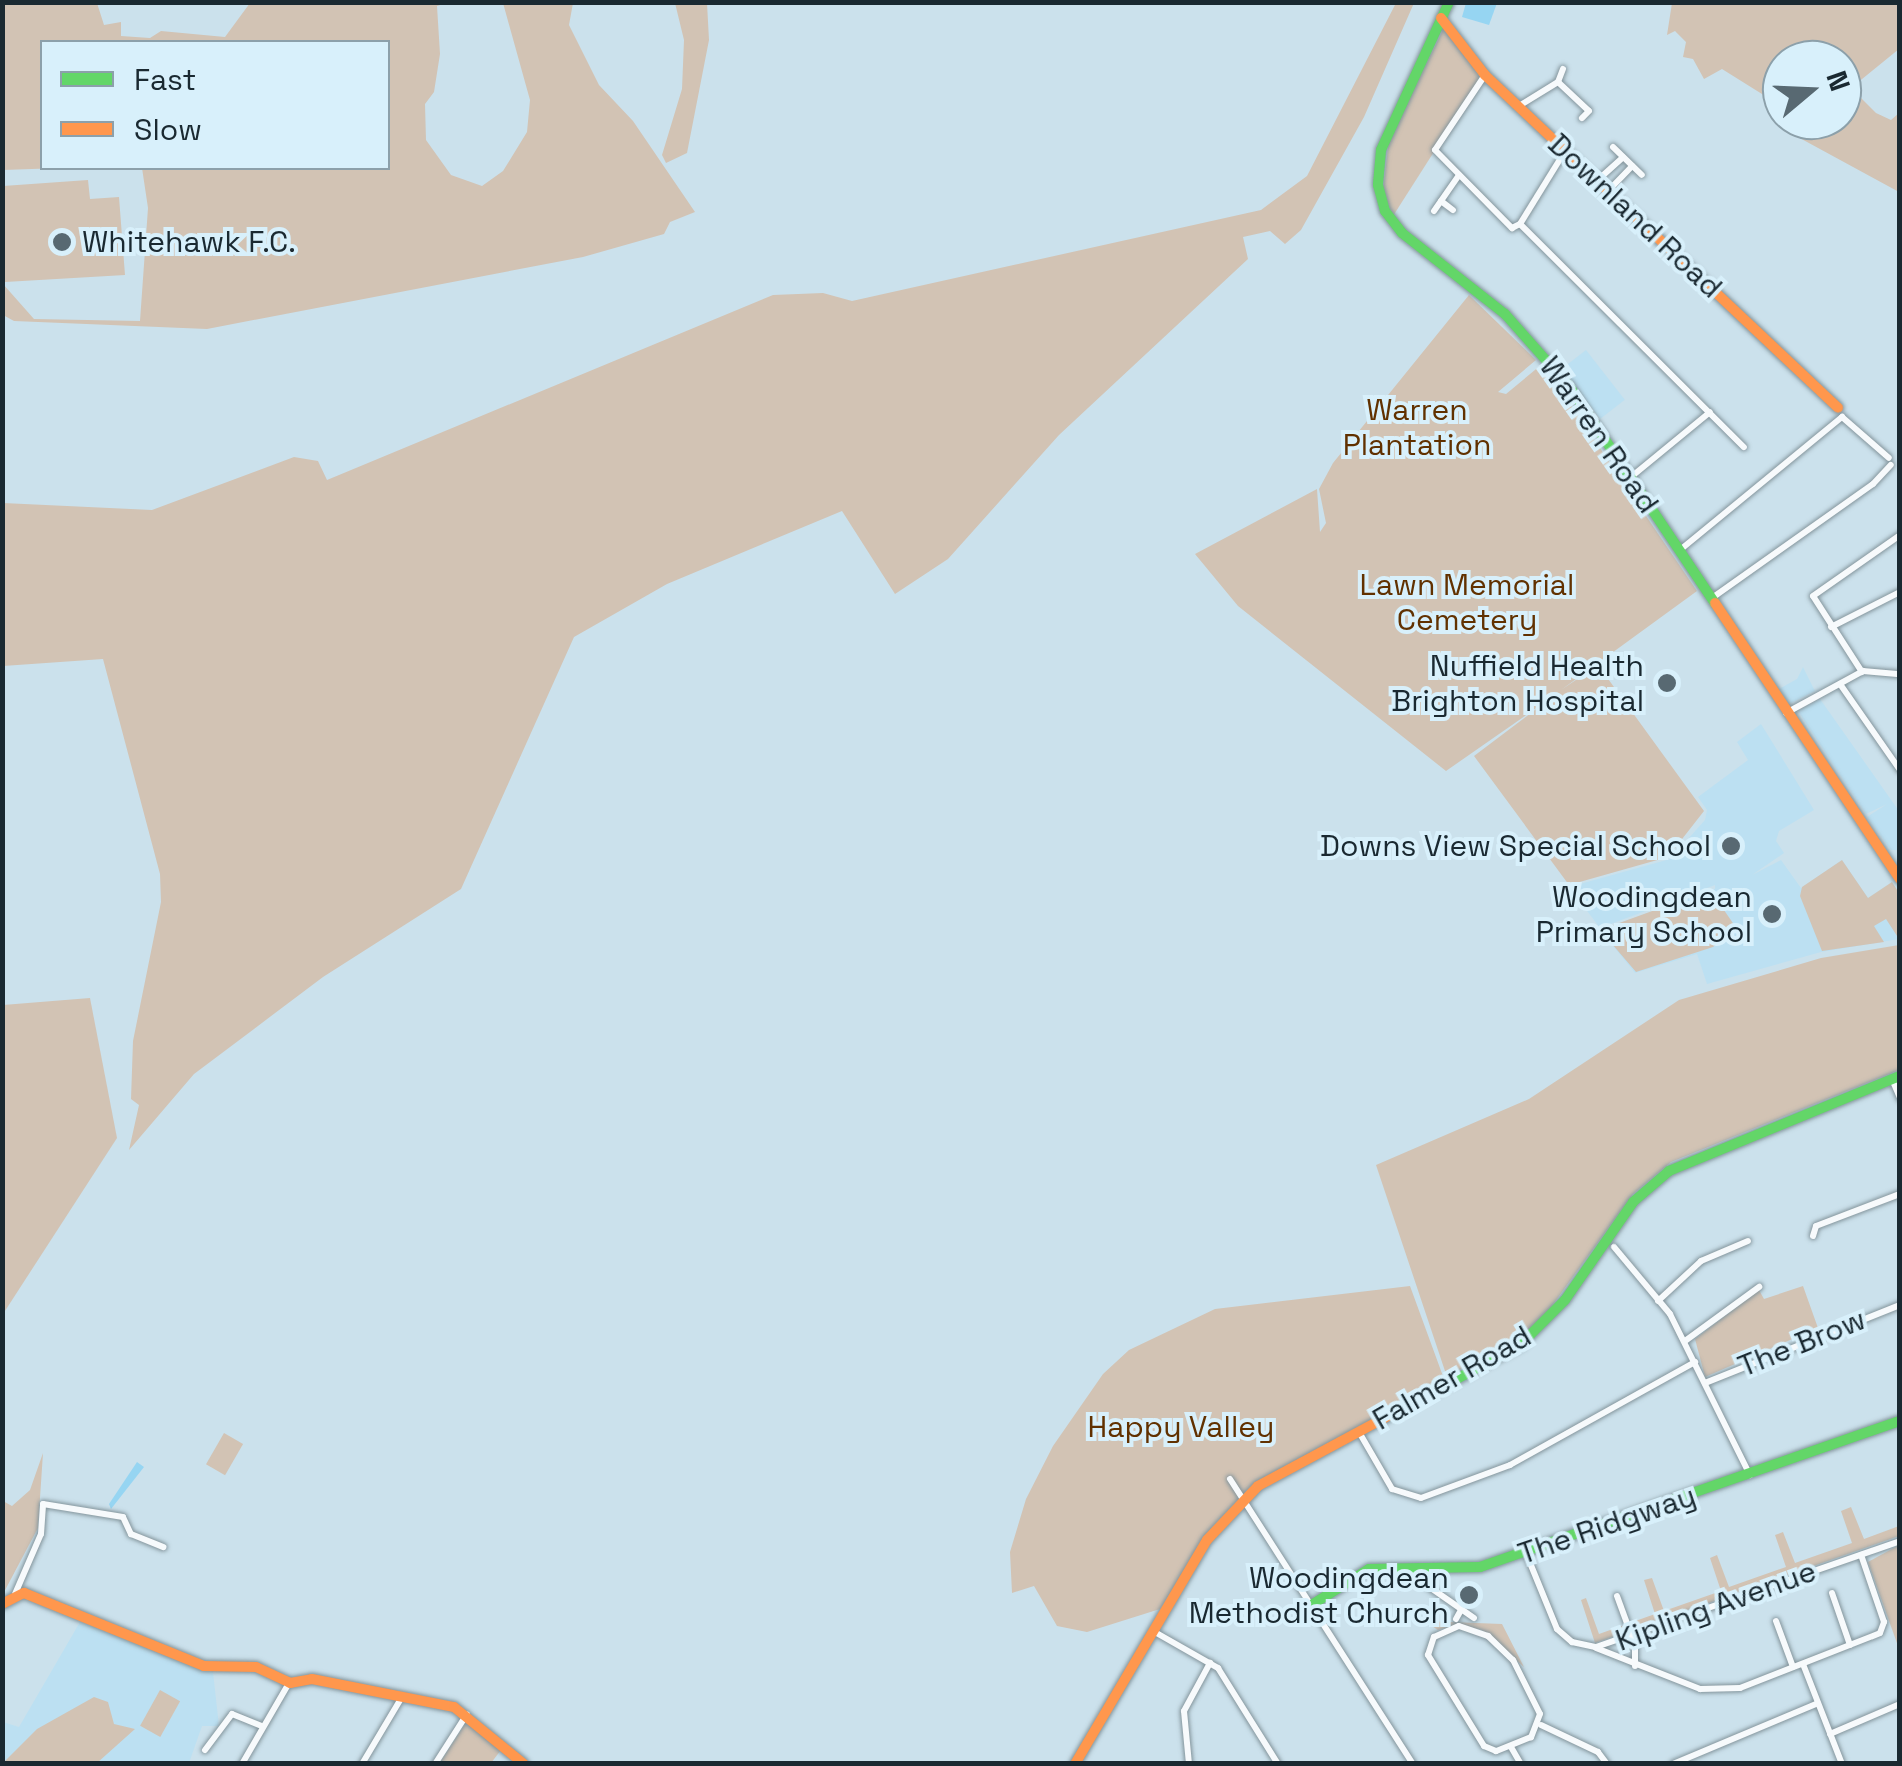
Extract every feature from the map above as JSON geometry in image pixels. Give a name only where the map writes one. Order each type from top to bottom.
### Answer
[{"type":"street","name":"Warren Road","points":[[1448,2],[1381,150],[1378,184],[1385,210],[1402,233],[1470,283],[1530,340],[1631,477],[1785,714],[1900,879]]},
{"type":"street","name":"Downland Road","points":[[1441,18],[1484,75],[1600,178],[1890,461],[1711,599]]},
{"type":"street","points":[[1518,107],[1558,82],[1563,69]]},
{"type":"street","points":[[1484,75],[1436,151],[1511,227],[1520,224],[1566,150]]},
{"type":"street","points":[[1558,82],[1593,108],[1582,118]]},
{"type":"street","points":[[1613,147],[1642,175]]},
{"type":"street","points":[[1600,178],[1623,157]]},
{"type":"street","points":[[1610,189],[1632,166]]},
{"type":"street","points":[[1434,211],[1459,175]]},
{"type":"street","points":[[1442,201],[1450,210]]},
{"type":"street","points":[[1520,224],[1744,447]]},
{"type":"street","points":[[1631,477],[1710,412]]},
{"type":"street","points":[[1679,550],[1841,412]]},
{"type":"street","points":[[1862,672],[1812,596],[1900,535]]},
{"type":"street","points":[[1830,627],[1900,592]]},
{"type":"street","points":[[1785,714],[1862,672],[1900,674]]},
{"type":"street","points":[[1840,684],[1900,770]]},
{"type":"street","points":[[1887,862],[1900,855]]},
{"type":"street","points":[[1896,1078],[1900,1098]]},
{"type":"street","name":"Falmer Road","points":[[1075,1764],[1210,1536],[1246,1497],[1532,1336],[1565,1300],[1628,1208],[1669,1171],[1896,1078]]},
{"type":"street","points":[[1813,1236],[1816,1226],[1900,1194]]},
{"type":"street","points":[[1658,1302],[1700,1261],[1748,1241]]},
{"type":"street","points":[[1614,1247],[1686,1341],[1750,1476]]},
{"type":"street","points":[[1686,1341],[1743,1291],[1759,1287]]},
{"type":"street","name":"The Brow","points":[[1705,1383],[1900,1304]]},
{"type":"street","points":[[1358,1431],[1392,1489],[1421,1498],[1522,1458],[1695,1362]]},
{"type":"street","name":"The Ridgway","points":[[1313,1604],[1368,1569],[1467,1570],[1750,1476],[1900,1420]]},
{"type":"street","points":[[1230,1479],[1246,1497],[1413,1764]]},
{"type":"street","points":[[2,1604],[16,1594],[41,1534],[43,1504],[123,1517],[131,1534],[163,1547]]},
{"type":"street","name":"Kipling Avenue","points":[[1526,1553],[1557,1629],[1572,1642],[1596,1647],[1900,1541]]},
{"type":"street","points":[[1596,1647],[1635,1666],[1716,1692],[1802,1664],[1879,1634],[1884,1624],[1861,1555]]},
{"type":"street","points":[[1425,1570],[1426,1585],[1474,1618]]},
{"type":"street","points":[[16,1594],[196,1664],[256,1667],[290,1683]]},
{"type":"street","points":[[1617,1596],[1633,1637],[1635,1666]]},
{"type":"street","points":[[1836,1596],[1850,1645]]},
{"type":"street","points":[[1456,1619],[1462,1610]]},
{"type":"street","points":[[1776,1620],[1792,1667]]},
{"type":"street","points":[[1541,1725],[1511,1747],[1493,1752],[1484,1746],[1434,1668],[1428,1649],[1440,1632],[1466,1628],[1504,1650],[1541,1725],[1572,1736],[1607,1764]]},
{"type":"street","points":[[1153,1631],[1223,1673],[1278,1764]]},
{"type":"street","points":[[1188,1764],[1184,1711],[1210,1663]]},
{"type":"street","points":[[1802,1664],[1842,1764]]},
{"type":"street","points":[[242,1764],[290,1683],[306,1678],[468,1713],[524,1764]]},
{"type":"street","points":[[362,1764],[403,1696]]},
{"type":"street","points":[[1673,1764],[1818,1703]]},
{"type":"street","points":[[1830,1734],[1895,1703]]},
{"type":"street","points":[[204,1750],[207,1733],[234,1713],[262,1726]]},
{"type":"street","points":[[435,1764],[468,1713]]},
{"type":"street","points":[[1511,1747],[1520,1764]]},
{"type":"shaded area","points":[[1466,3],[1497,3],[1489,25],[1462,17]]},
{"type":"shaded area","points":[[1586,350],[1625,400],[1600,419],[1562,369]]},
{"type":"shaded area","points":[[1803,667],[1815,691],[1787,705],[1777,690],[1797,679]]},
{"type":"shaded area","points":[[1820,699],[1899,811],[1899,850],[1891,850],[1867,817],[1887,804],[1866,814],[1798,711]]},
{"type":"shaded area","points":[[1761,724],[1814,810],[1779,831],[1776,841],[1784,853],[1752,875],[1781,860],[1801,888],[1842,860],[1868,898],[1892,882],[1899,893],[1899,939],[1821,952],[1707,984],[1697,954],[1635,973],[1600,930],[1715,889],[1715,885],[1600,928],[1569,887],[1670,859],[1705,820],[1707,810],[1698,797],[1748,760],[1737,742]]},
{"type":"shaded area","points":[[137,1462],[144,1467],[111,1509],[109,1504]]},
{"type":"shaded area","points":[[80,1622],[213,1672],[219,1726],[202,1726],[189,1763],[3,1764],[3,1722],[19,1727]]},
{"type":"green space","points":[[2,3],[97,3],[104,25],[121,22],[121,36],[150,38],[161,31],[225,37],[250,3],[447,3],[437,6],[440,54],[434,92],[425,104],[426,140],[451,175],[482,186],[503,171],[527,132],[530,100],[503,3],[573,3],[569,25],[599,85],[633,121],[695,212],[670,222],[664,234],[583,257],[207,329],[14,321],[3,315],[3,284],[34,319],[140,321],[148,208],[142,170],[390,170],[390,40],[40,40],[40,169],[3,170]]},
{"type":"green space","points":[[675,3],[707,3],[709,40],[687,153],[666,163],[662,155],[682,89],[684,40]]},
{"type":"green space","points":[[1396,3],[1414,3],[1364,117],[1301,230],[1285,244],[1270,231],[1243,237],[1248,259],[1059,435],[948,559],[895,594],[842,511],[667,584],[574,637],[461,889],[323,977],[194,1074],[129,1150],[139,1105],[131,1099],[133,1041],[161,902],[160,874],[103,659],[3,666],[3,503],[152,510],[294,457],[318,461],[327,480],[773,295],[823,293],[852,301],[1261,210],[1307,176]]},
{"type":"green space","points":[[1672,3],[1899,3],[1899,49],[1862,79],[1862,40],[1762,40],[1762,94],[1722,69],[1704,79],[1693,59],[1683,57],[1686,42],[1675,31],[1667,35]]},
{"type":"green space","points":[[1447,22],[1483,75],[1393,216],[1383,191],[1389,139]]},
{"type":"green space","points":[[1862,99],[1876,113],[1891,120],[1899,113],[1899,192],[1803,140],[1862,140]]},
{"type":"green space","points":[[88,180],[90,199],[119,197],[125,275],[5,282],[3,186]]},
{"type":"green space","points":[[1469,295],[1536,360],[1498,392],[1506,394],[1541,365],[1547,370],[1697,591],[1561,690],[1598,665],[1704,811],[1668,857],[1569,885],[1474,756],[1552,697],[1446,771],[1238,606],[1195,554],[1317,489],[1320,532],[1326,523],[1319,489],[1333,463]]},
{"type":"green space","points":[[1842,860],[1868,898],[1892,882],[1899,893],[1899,939],[1886,919],[1874,926],[1884,942],[1822,951],[1800,896],[1802,887]]},
{"type":"green space","points":[[1715,897],[1737,929],[1713,947],[1636,972],[1600,930],[1677,902],[1680,908]]},
{"type":"green space","points":[[1899,945],[1899,1070],[1671,1162],[1633,1194],[1538,1325],[1447,1377],[1376,1165],[1529,1099],[1679,1000],[1821,958]]},
{"type":"green space","points":[[90,998],[117,1138],[3,1314],[3,1005]]},
{"type":"green space","name":"Happy Valley","points":[[1410,1286],[1444,1379],[1251,1486],[1212,1527],[1160,1609],[1087,1632],[1057,1626],[1034,1586],[1012,1593],[1010,1552],[1026,1499],[1053,1446],[1103,1374],[1129,1350],[1215,1309]]},
{"type":"green space","points":[[1803,1286],[1818,1328],[1705,1377],[1695,1339],[1759,1290],[1764,1299]]},
{"type":"green space","points":[[224,1433],[243,1444],[225,1475],[206,1464]]},
{"type":"green space","points":[[43,1453],[38,1528],[3,1594],[3,1501],[12,1506],[30,1490]]},
{"type":"green space","points":[[1851,1507],[1864,1539],[1899,1526],[1899,1536],[1595,1643],[1581,1600],[1586,1598],[1599,1634],[1655,1614],[1644,1580],[1652,1578],[1664,1611],[1721,1591],[1710,1558],[1717,1555],[1729,1587],[1786,1567],[1775,1535],[1783,1532],[1795,1563],[1852,1543],[1841,1511]]},
{"type":"green space","points":[[1899,1545],[1899,1646],[1898,1646],[1868,1562]]},
{"type":"green space","points":[[1424,1621],[1502,1624],[1524,1667],[1482,1630],[1458,1624],[1438,1630]]},
{"type":"green space","points":[[160,1690],[180,1701],[160,1737],[140,1726]]},
{"type":"green space","points":[[94,1697],[108,1702],[114,1724],[135,1729],[97,1763],[3,1763],[37,1729]]},
{"type":"green space","points":[[467,1721],[501,1750],[491,1763],[439,1764]]},
{"type":"traffic: fast","points":[[1449,2],[1381,150],[1378,185],[1385,211],[1402,233],[1505,314],[1569,386],[1715,603]]},
{"type":"traffic: fast","points":[[1410,1404],[1520,1345],[1565,1300],[1633,1202],[1669,1171],[1900,1076]]},
{"type":"traffic: fast","points":[[1313,1604],[1369,1569],[1480,1567],[1900,1421]]},
{"type":"traffic: slow","points":[[1441,18],[1485,75],[1838,408]]},
{"type":"traffic: slow","points":[[1715,603],[1900,879]]},
{"type":"traffic: slow","points":[[1075,1764],[1207,1540],[1258,1486],[1410,1404]]},
{"type":"traffic: slow","points":[[2,1604],[24,1593],[204,1666],[256,1667],[290,1683],[312,1679],[454,1707],[524,1764]]},
{"type":"place","name":"Whitehawk F.C.","points":[[62,242]]},
{"type":"place","name":"Nuffield Health Brighton Hospital","points":[[1667,683]]},
{"type":"place","name":"Downs View Special School","points":[[1731,846]]},
{"type":"place","name":"Woodingdean Primary School","points":[[1772,914]]},
{"type":"place","name":"Woodingdean Methodist Church","points":[[1469,1595]]},
{"type":"park label","name":"Warren Plantation","points":[[1417,427]]},
{"type":"park label","name":"Lawn Memorial Cemetery","points":[[1467,602]]}]
